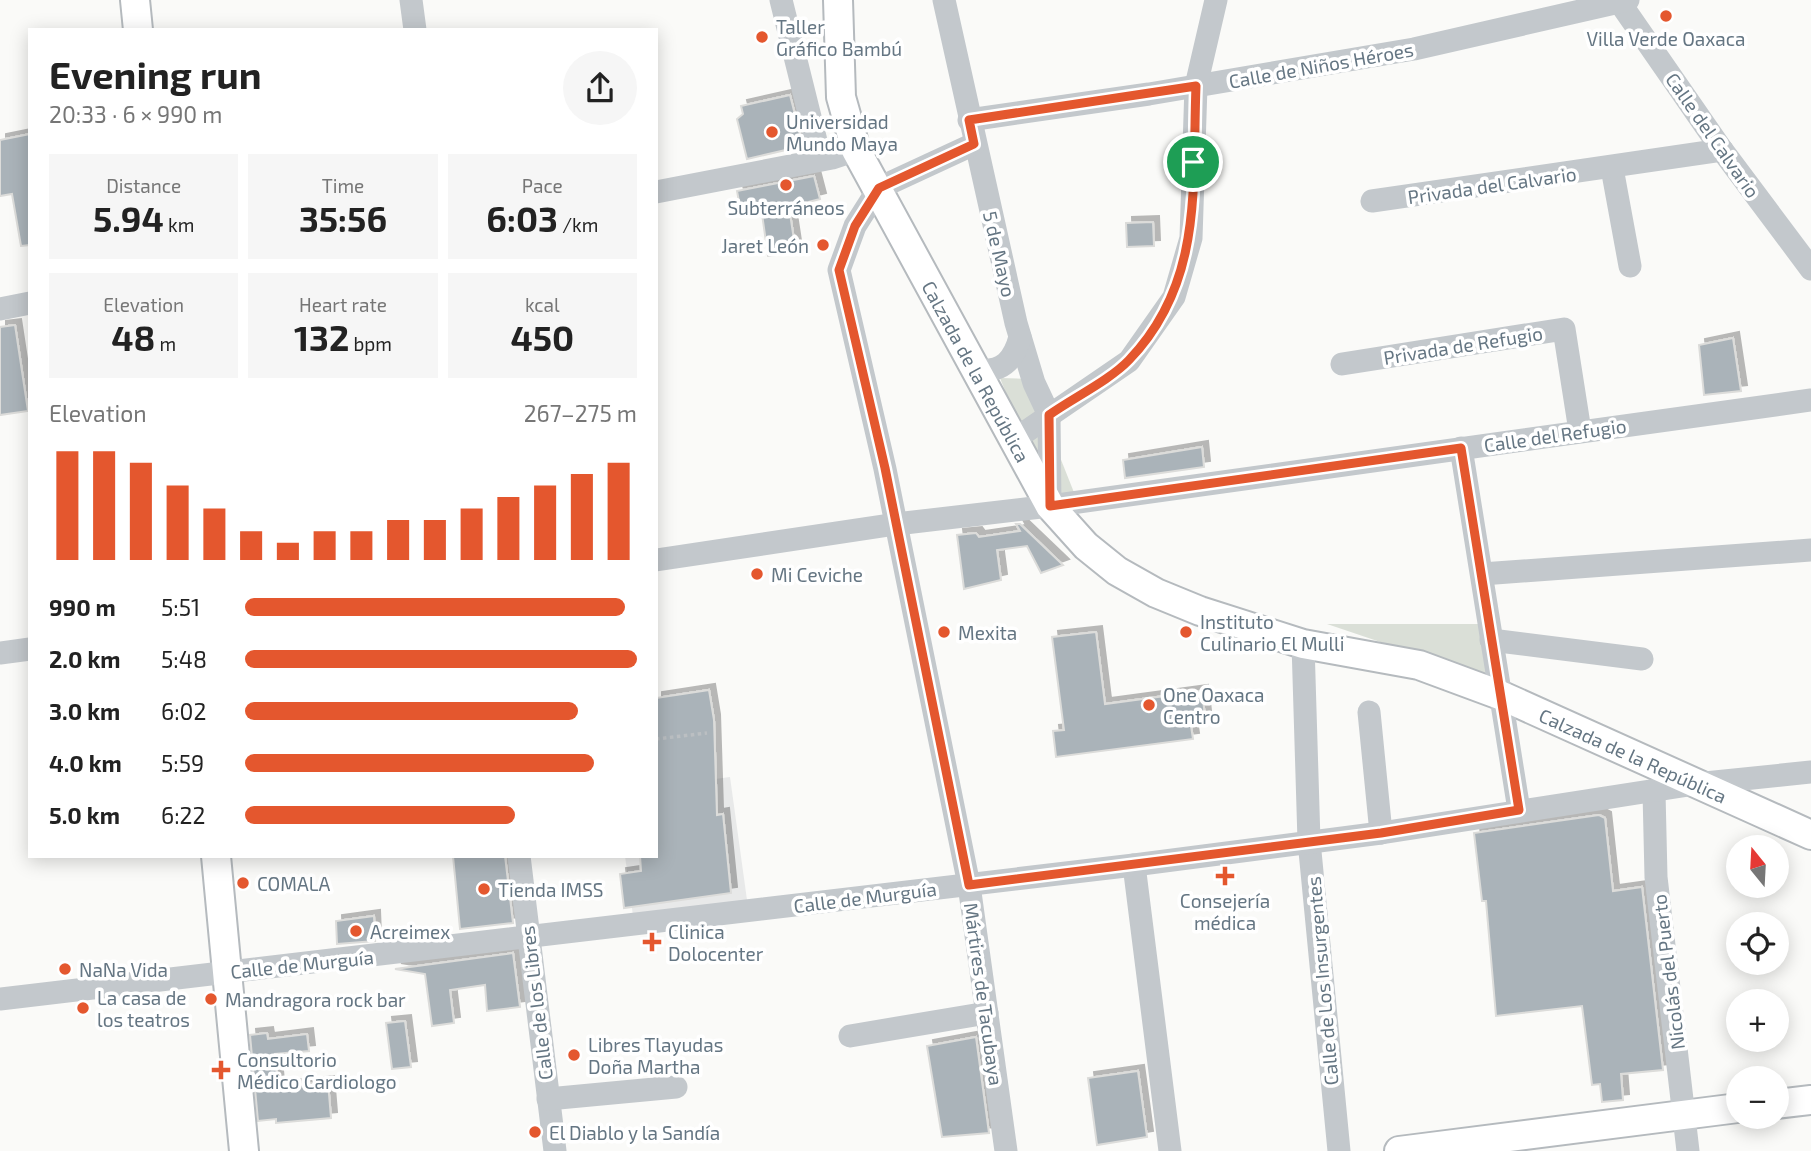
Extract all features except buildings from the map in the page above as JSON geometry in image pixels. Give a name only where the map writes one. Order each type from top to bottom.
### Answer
[{"type":"main road","points":[[135,0],[138,28]]},
{"type":"main road","name":"Calzada de la República","points":[[838,0],[841,97],[856,150],[1050,506],[1086,546],[1117,571],[1156,593],[1200,611],[1303,644],[1419,666],[1500,695],[1811,835]]},
{"type":"main road","points":[[216,858],[244,1151]]},
{"type":"main road","points":[[1789,1103],[1811,1100]]},
{"type":"main road","points":[[1399,1151],[1726,1109]]},
{"type":"street","points":[[411,0],[415,28]]},
{"type":"street","points":[[780,0],[816,141]]},
{"type":"street","name":"5 de Mayo","points":[[944,0],[974,144],[1020,337],[1034,383],[1049,415],[1050,506]]},
{"type":"street","points":[[1015,439],[1129,361],[1174,297],[1191,238],[1196,86],[1216,0]]},
{"type":"street","name":"Calle de Niños Héroes","points":[[969,120],[1196,86],[1414,49],[1622,1]]},
{"type":"street","name":"Calle del Calvario","points":[[1622,1],[1722,150],[1811,269]]},
{"type":"street","points":[[879,188],[974,144]]},
{"type":"street","points":[[658,192],[832,158],[856,150]]},
{"type":"street","name":"Privada del Calvario","points":[[1371,201],[1722,150]]},
{"type":"street","points":[[1612,168],[1630,267]]},
{"type":"street","name":"Mártires de Tacubaya","points":[[879,188],[855,226],[839,270],[896,524],[969,885],[1006,1151]]},
{"type":"street","points":[[0,309],[28,303]]},
{"type":"street","name":"Privada de Refugio","points":[[1342,364],[1564,329],[1580,431]]},
{"type":"street","points":[[978,370],[995,371],[1007,364],[1017,351],[1020,337]]},
{"type":"street","name":"Calle del Refugio","points":[[658,560],[896,524],[1050,506],[1811,400]]},
{"type":"street","points":[[1461,448],[1519,810]]},
{"type":"street","points":[[1482,574],[1811,550]]},
{"type":"street","points":[[1491,640],[1642,659]]},
{"type":"street","name":"Calle de Los Insurgentes","points":[[1303,644],[1309,841],[1339,1151]]},
{"type":"street","points":[[0,653],[28,649]]},
{"type":"street","points":[[1369,712],[1381,833]]},
{"type":"street","name":"Calle de Murguía","points":[[0,999],[1134,865],[1381,833],[1695,784],[1811,772]]},
{"type":"street","name":"Nicolás del Puerto","points":[[1654,792],[1656,877],[1688,1151]]},
{"type":"street","name":"Calle de los Libres","points":[[519,858],[555,1151]]},
{"type":"street","points":[[1134,865],[1170,1151]]},
{"type":"street","points":[[850,1036],[987,1013]]},
{"type":"street","points":[[548,1099],[676,1087]]},
{"type":"path","points":[[658,739],[707,733]]},
{"type":"shaded area","points":[[1000,378],[1029,379],[1075,495],[1050,504]]},
{"type":"shaded area","points":[[1327,624],[1480,624],[1490,679]]},
{"type":"shaded area","points":[[730,777],[747,900],[633,916],[625,858],[658,858],[658,787]]},
{"type":"place","name":"Villa Verde Oaxaca","points":[[1666,16]]},
{"type":"place","name":"Taller Gráfico Bambú","points":[[762,37]]},
{"type":"place","name":"Universidad Mundo Maya","points":[[772,132]]},
{"type":"place","name":"Subterráneos","points":[[786,185]]},
{"type":"place","name":"Jaret León","points":[[823,245]]},
{"type":"place","name":"Mi Ceviche","points":[[757,574]]},
{"type":"place","name":"Mexita","points":[[944,632]]},
{"type":"place","name":"Instituto Culinario El Mulli","points":[[1186,632]]},
{"type":"place","name":"One Oaxaca Centro","points":[[1149,705]]},
{"type":"place","name":"Consejería médica","points":[[1225,876]]},
{"type":"place","name":"COMALA","points":[[243,883]]},
{"type":"place","name":"Tienda IMSS","points":[[484,889]]},
{"type":"place","name":"Acreimex","points":[[356,931]]},
{"type":"place","name":"Clinica Dolocenter","points":[[652,942]]},
{"type":"place","name":"NaNa Vida","points":[[65,969]]},
{"type":"place","name":"Mandragora rock bar","points":[[211,999]]},
{"type":"place","name":"La casa de los teatros","points":[[83,1008]]},
{"type":"place","name":"Libres Tlayudas Doña Martha","points":[[574,1055]]},
{"type":"place","name":"Consultorio Médico Cardiologo","points":[[221,1070]]},
{"type":"place","name":"El Diablo y la Sandía","points":[[535,1132]]},
{"type":"route","points":[[1196,86],[1193,162],[1191,238],[1174,297],[1129,361],[1049,415],[1050,506],[1461,448],[1519,810],[1381,833],[969,885],[885,468],[839,270],[855,226],[879,188],[974,144],[969,120],[1196,86]]}]
